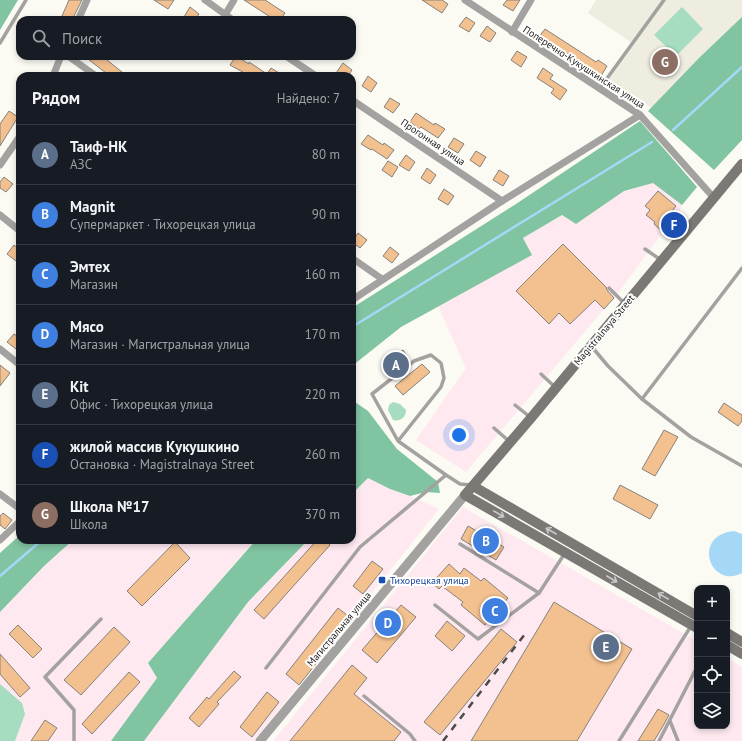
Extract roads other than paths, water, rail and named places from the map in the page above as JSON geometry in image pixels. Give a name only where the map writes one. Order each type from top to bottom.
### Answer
[{"type":"main road","name":"Magistralnaya Street","points":[[465,494],[531,418],[742,164]]},
{"type":"main road","points":[[473,486],[694,614]]},
{"type":"main road","points":[[465,494],[694,626]]},
{"type":"main road","points":[[730,635],[742,642]]},
{"type":"main road","points":[[730,647],[742,654]]},
{"type":"street","points":[[80,16],[87,0]]},
{"type":"street","points":[[204,0],[228,16]]},
{"type":"street","points":[[225,14],[234,0]]},
{"type":"street","name":"Поперечно-Кукушкинская улица","points":[[465,0],[640,115],[714,198]]},
{"type":"street","points":[[512,32],[531,0]]},
{"type":"street","points":[[55,72],[59,60]]},
{"type":"street","points":[[74,60],[90,72]]},
{"type":"street","points":[[292,60],[310,72]]},
{"type":"street","name":"Прогонная улица","points":[[356,103],[502,201]]},
{"type":"street","points":[[356,297],[502,201],[640,115]]},
{"type":"street","points":[[0,165],[16,142]]},
{"type":"street","points":[[0,215],[16,227]]},
{"type":"street","points":[[356,261],[382,279]]},
{"type":"street","points":[[0,349],[16,362]]},
{"type":"street","points":[[0,494],[16,506]]},
{"type":"street","name":"Магистральная улица","points":[[260,741],[465,494]]},
{"type":"street","points":[[0,540],[16,525]]},
{"type":"lane","points":[[16,16],[26,0]]},
{"type":"lane","points":[[600,89],[664,0]]},
{"type":"lane","points":[[0,43],[16,17]]},
{"type":"lane","points":[[645,249],[662,261]]},
{"type":"lane","points":[[642,399],[742,268]]},
{"type":"lane","points":[[609,288],[625,305]]},
{"type":"lane","points":[[591,346],[608,366],[642,399],[692,438],[742,466]]},
{"type":"lane","points":[[398,441],[441,387],[444,378],[441,363],[431,355],[414,361],[372,394],[398,441],[460,484],[473,486]]},
{"type":"lane","points":[[541,374],[556,388]]},
{"type":"lane","points":[[515,405],[531,418]]},
{"type":"lane","points":[[494,428],[510,442]]},
{"type":"lane","points":[[266,668],[360,547],[446,475]]},
{"type":"lane","points":[[460,484],[465,494]]},
{"type":"lane","points":[[460,544],[539,593]]},
{"type":"lane","points":[[435,605],[478,639],[539,593],[565,552]]},
{"type":"lane","points":[[74,741],[74,710],[44,678],[101,620]]},
{"type":"lane","points":[[619,741],[694,626]]},
{"type":"lane","points":[[659,741],[694,673]]},
{"type":"lane","points":[[364,696],[410,734],[415,741]]},
{"type":"lane","points":[[670,721],[678,741]]},
{"type":"water","points":[[734,531],[742,534],[742,573],[731,576],[721,574],[714,568],[710,560],[709,551],[713,542],[721,535]]},
{"type":"waterway","points":[[673,130],[742,67]]},
{"type":"waterway","points":[[356,325],[652,142]]},
{"type":"waterway","points":[[0,576],[37,544]]},
{"type":"railway","points":[[443,741],[525,634]]},
{"type":"place","name":"Школа №17","points":[[665,62]]},
{"type":"place","name":"жилой массив Кукушкино","points":[[674,225]]},
{"type":"place","name":"Таиф-НК","points":[[396,365]]},
{"type":"place","name":"Magnit","points":[[486,541]]},
{"type":"place","name":"Тихорецкая улица","points":[[382,580]]},
{"type":"place","name":"Эмтех","points":[[495,611]]},
{"type":"place","name":"Мясо","points":[[388,623]]},
{"type":"place","name":"Kit","points":[[606,647]]}]
